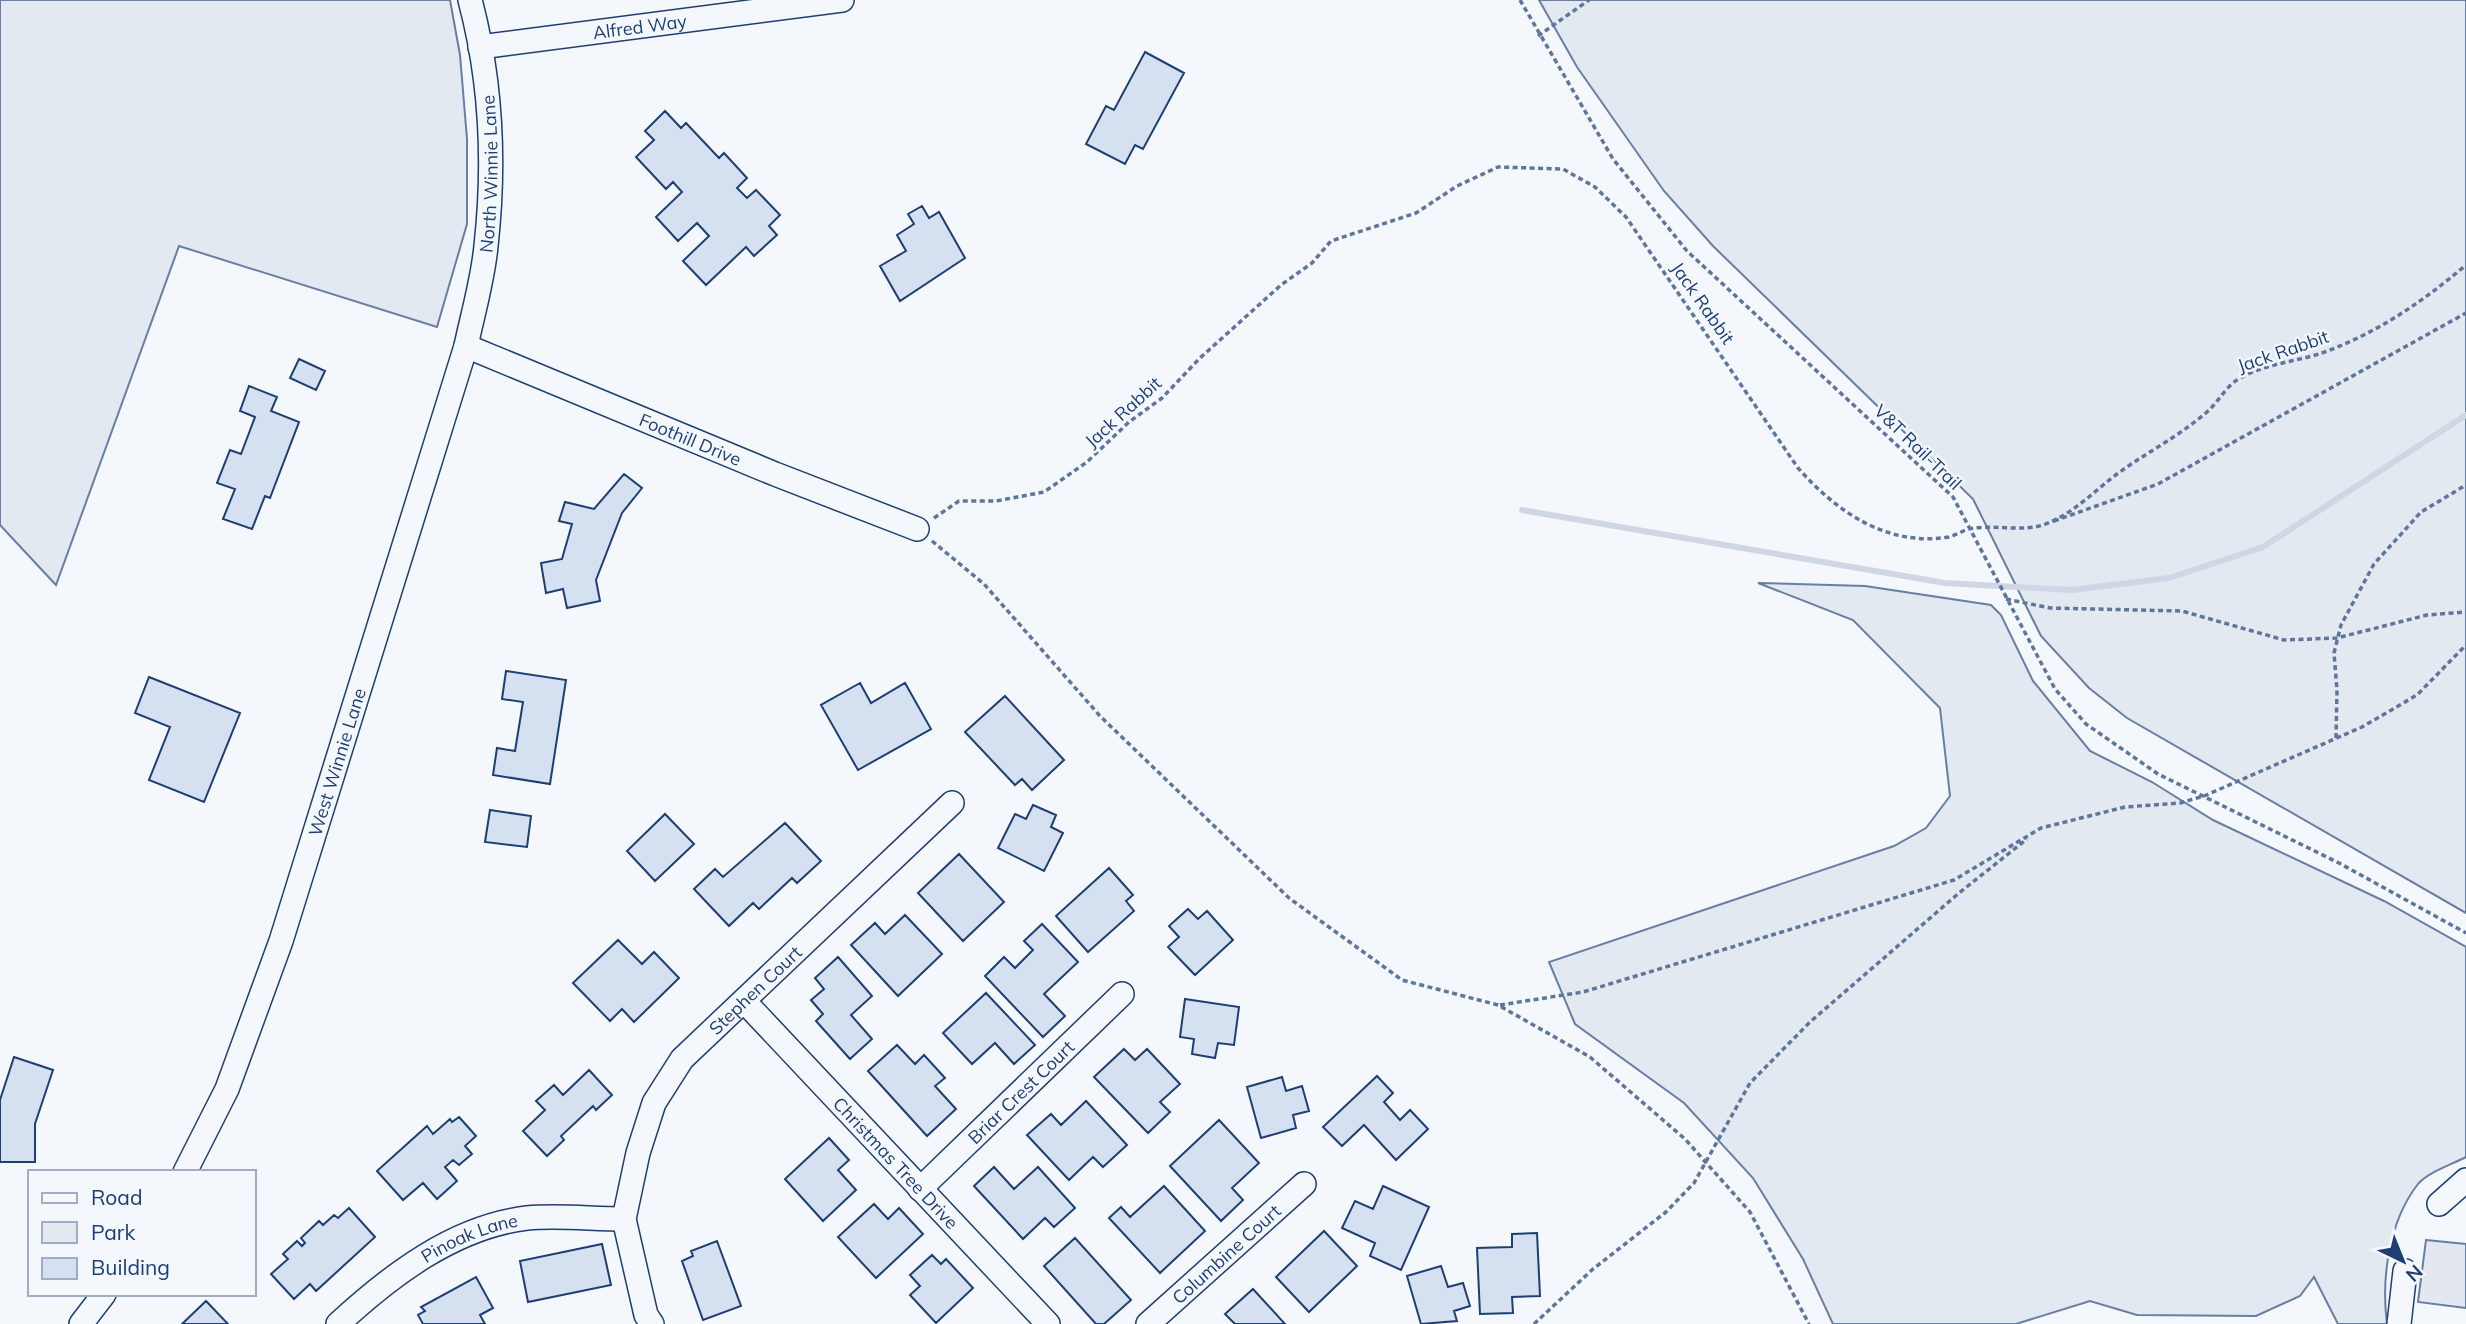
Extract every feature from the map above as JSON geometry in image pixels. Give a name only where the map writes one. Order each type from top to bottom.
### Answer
[{"type":"street","name":"North Winnie Lane","points":[[466,346],[486,248],[491,174],[489,109],[470,0]]},
{"type":"street","name":"Alfred Way","points":[[480,47],[842,0]]},
{"type":"street","name":"Foothill Drive","points":[[466,346],[762,469],[917,529]]},
{"type":"street","name":"West Winnie Lane","points":[[186,1170],[227,1089],[281,941],[466,346]]},
{"type":"street","name":"Stephen Court","points":[[624,1219],[638,1153],[654,1102],[682,1059],[952,803]]},
{"type":"street","name":"Briar Crest Court","points":[[920,1189],[1122,995]]},
{"type":"street","name":"Christmas Tree Drive","points":[[744,1001],[1048,1324]]},
{"type":"street","points":[[2439,1204],[2466,1180]]},
{"type":"street","name":"Columbine Court","points":[[1148,1324],[1304,1184]]},
{"type":"street","name":"Pinoak Lane","points":[[338,1324],[401,1272],[437,1249],[484,1227],[528,1218],[624,1219]]},
{"type":"street","points":[[624,1219],[646,1315],[652,1324]]},
{"type":"street","points":[[2399,1324],[2405,1271]]},
{"type":"street","points":[[81,1324],[102,1296]]},
{"type":"path","name":"V&T Rail-Trail","points":[[1520,0],[1538,36],[1613,159],[1687,251],[1953,497],[2055,689],[2085,724],[2158,774],[2339,863],[2466,933]]},
{"type":"path","points":[[1538,36],[1589,0]]},
{"type":"path","name":"Jack Rabbit","points":[[917,529],[959,501],[996,501],[1044,492],[1087,462],[1129,422],[1162,398],[1232,328],[1312,262],[1331,240],[1416,213],[1457,186],[1498,167],[1563,169],[1595,187],[1618,210],[1655,258],[1680,300],[1717,349],[1798,468],[1820,493],[1848,516],[1879,530],[1914,538],[1950,537],[1969,529],[2042,525],[2083,503],[2118,474],[2187,428],[2211,409],[2236,380],[2273,365],[2340,346],[2371,332],[2411,309],[2466,265]]},
{"type":"path","points":[[2042,525],[2158,485],[2466,313]]},
{"type":"path","points":[[2336,738],[2337,691],[2334,653],[2341,625],[2375,564],[2421,512],[2466,485]]},
{"type":"path","points":[[917,529],[985,584],[1100,716],[1289,898],[1402,981],[1498,1005],[1590,1057],[1685,1139],[1750,1212],[1809,1324]]},
{"type":"path","points":[[2006,599],[2050,608],[2182,611],[2284,640],[2337,638],[2427,615],[2466,612]]},
{"type":"path","points":[[1498,1005],[1583,992],[1954,880],[2041,828],[2125,807],[2180,803],[2204,796],[2362,727],[2417,695],[2466,645]]},
{"type":"path","points":[[1534,1324],[1593,1269],[1666,1212],[1695,1183],[1750,1083],[1810,1022],[1959,893],[2041,828]]},
{"type":"green space","points":[[0,0],[450,0],[460,55],[467,139],[467,224],[437,327],[179,246],[56,585],[0,525]]},
{"type":"green space","points":[[1539,0],[2466,0],[2466,913],[2127,718],[2089,688],[2041,636],[1973,499],[1713,246],[1664,191],[1577,67]]},
{"type":"green space","points":[[1758,583],[1865,586],[1991,605],[2001,615],[2033,681],[2090,751],[2152,782],[2213,820],[2384,901],[2466,947],[2466,1157],[2422,1180],[2400,1215],[2389,1251],[2385,1288],[2387,1324],[2338,1324],[2314,1277],[2300,1296],[2256,1316],[2137,1315],[2090,1301],[2016,1324],[1833,1324],[1803,1259],[1753,1178],[1684,1103],[1575,1024],[1549,962],[1894,846],[1926,828],[1950,796],[1940,708],[1853,620]]},
{"type":"shaded area","points":[[2426,1240],[2466,1244],[2466,1308],[2418,1302]]},
{"type":"building","points":[[1145,52],[1184,73],[1143,149],[1135,145],[1125,164],[1086,144],[1106,106],[1114,110]]},
{"type":"building","points":[[665,111],[681,128],[686,123],[719,158],[724,153],[747,178],[737,188],[747,198],[756,190],[780,215],[769,226],[777,235],[754,256],[746,247],[706,285],[683,261],[709,236],[697,223],[678,241],[656,217],[682,192],[673,182],[666,189],[636,157],[654,140],[645,131]]},
{"type":"building","points":[[922,206],[929,218],[939,212],[965,258],[900,301],[880,266],[906,251],[897,235],[914,224],[908,214]]},
{"type":"building","points":[[299,359],[325,371],[316,390],[290,378]]},
{"type":"building","points":[[249,386],[277,397],[271,411],[299,422],[270,498],[265,496],[252,529],[223,519],[235,489],[217,483],[230,450],[241,454],[255,417],[240,411]]},
{"type":"building","points":[[624,474],[642,488],[622,513],[596,580],[600,601],[567,608],[563,589],[546,593],[541,563],[562,559],[572,524],[559,521],[565,502],[594,509]]},
{"type":"building","points":[[506,671],[566,680],[550,784],[493,775],[497,748],[515,751],[523,702],[502,699]]},
{"type":"building","points":[[149,677],[240,713],[204,802],[149,780],[170,727],[135,713]]},
{"type":"building","points":[[860,683],[871,703],[905,683],[931,729],[858,770],[821,705]]},
{"type":"building","points":[[1005,696],[1064,760],[1032,790],[1022,779],[1015,785],[965,732]]},
{"type":"building","points":[[1033,805],[1056,815],[1051,827],[1063,833],[1044,871],[998,848],[1015,814],[1026,819]]},
{"type":"building","points":[[490,810],[531,816],[527,847],[485,842]]},
{"type":"building","points":[[665,814],[694,844],[655,881],[627,851]]},
{"type":"building","points":[[785,823],[821,861],[797,883],[792,878],[759,909],[753,903],[729,926],[694,889],[715,869],[723,877]]},
{"type":"building","points":[[959,854],[1004,902],[963,941],[918,893]]},
{"type":"building","points":[[1109,868],[1133,895],[1126,901],[1134,911],[1088,952],[1056,916]]},
{"type":"building","points":[[1188,909],[1198,919],[1207,911],[1233,940],[1195,975],[1168,947],[1179,937],[1169,926]]},
{"type":"building","points":[[905,915],[942,954],[898,996],[851,945],[875,923],[885,934]]},
{"type":"building","points":[[1042,924],[1078,962],[1044,994],[1065,1016],[1043,1037],[985,976],[1004,957],[1015,968],[1033,950],[1024,941]]},
{"type":"building","points":[[618,940],[642,964],[654,952],[679,978],[634,1022],[622,1009],[610,1021],[573,983]]},
{"type":"building","points":[[838,957],[872,996],[851,1015],[872,1039],[850,1059],[816,1021],[823,1014],[811,1000],[824,989],[815,978]]},
{"type":"building","points":[[986,993],[1035,1045],[1014,1064],[995,1043],[972,1064],[943,1033]]},
{"type":"building","points":[[1185,999],[1239,1007],[1234,1045],[1218,1043],[1215,1058],[1192,1054],[1194,1039],[1180,1037]]},
{"type":"building","points":[[897,1045],[915,1064],[924,1055],[945,1078],[935,1086],[956,1109],[927,1136],[868,1071]]},
{"type":"building","points":[[1124,1049],[1135,1060],[1147,1049],[1180,1084],[1160,1102],[1170,1112],[1148,1133],[1094,1077]]},
{"type":"building","points":[[14,1057],[53,1070],[35,1124],[35,1162],[0,1162],[0,1100]]},
{"type":"building","points":[[589,1070],[612,1095],[596,1110],[593,1106],[561,1136],[564,1140],[547,1156],[523,1131],[545,1110],[536,1101],[554,1085],[563,1095]]},
{"type":"building","points":[[1377,1076],[1393,1093],[1384,1102],[1400,1120],[1410,1110],[1428,1129],[1396,1160],[1364,1125],[1342,1146],[1323,1127]]},
{"type":"building","points":[[1282,1077],[1286,1091],[1302,1086],[1309,1111],[1293,1115],[1296,1128],[1261,1138],[1247,1087]]},
{"type":"building","points":[[1086,1101],[1127,1145],[1103,1167],[1093,1157],[1069,1180],[1027,1135],[1051,1114],[1061,1125]]},
{"type":"building","points":[[459,1117],[476,1136],[465,1146],[472,1154],[459,1165],[453,1160],[445,1167],[457,1181],[437,1199],[423,1183],[403,1200],[377,1171],[427,1126],[433,1134],[450,1119],[452,1122]]},
{"type":"building","points":[[1219,1120],[1259,1163],[1232,1188],[1243,1200],[1221,1221],[1170,1166]]},
{"type":"building","points":[[829,1138],[849,1160],[838,1170],[856,1190],[823,1221],[785,1179]]},
{"type":"building","points":[[994,1167],[1014,1189],[1038,1167],[1075,1208],[1054,1227],[1045,1218],[1023,1239],[974,1186]]},
{"type":"building","points":[[1164,1186],[1205,1231],[1160,1273],[1109,1218],[1121,1207],[1130,1217]]},
{"type":"building","points":[[1383,1186],[1429,1207],[1401,1270],[1370,1256],[1375,1243],[1342,1228],[1355,1201],[1373,1209]]},
{"type":"building","points":[[874,1204],[888,1219],[899,1208],[923,1234],[876,1278],[838,1237]]},
{"type":"building","points":[[349,1208],[375,1237],[316,1291],[310,1284],[294,1299],[271,1274],[288,1259],[283,1254],[297,1241],[302,1246],[305,1243],[301,1238],[319,1221],[323,1225],[334,1215],[338,1218]]},
{"type":"building","points":[[1324,1231],[1357,1266],[1309,1312],[1276,1277]]},
{"type":"building","points":[[1537,1233],[1540,1296],[1512,1297],[1513,1313],[1480,1314],[1477,1248],[1512,1247],[1512,1234]]},
{"type":"building","points":[[1075,1238],[1131,1300],[1104,1324],[1096,1324],[1044,1266]]},
{"type":"building","points":[[717,1241],[741,1306],[703,1320],[682,1261],[693,1256],[691,1251]]},
{"type":"building","points":[[602,1244],[611,1285],[528,1302],[520,1261]]},
{"type":"building","points":[[932,1255],[941,1264],[946,1259],[973,1288],[936,1323],[910,1295],[920,1286],[910,1275]]},
{"type":"building","points":[[1441,1266],[1448,1287],[1463,1283],[1470,1306],[1454,1311],[1457,1321],[1421,1324],[1407,1276]]},
{"type":"building","points":[[476,1277],[493,1308],[480,1315],[485,1324],[423,1324],[418,1315],[425,1311],[421,1307]]},
{"type":"building","points":[[1253,1289],[1285,1324],[1235,1324],[1225,1314]]},
{"type":"building","points":[[206,1301],[228,1324],[182,1324]]},
{"type":"waterway","points":[[1522,510],[1945,583],[2072,590],[2169,578],[2263,547],[2466,415]]}]
